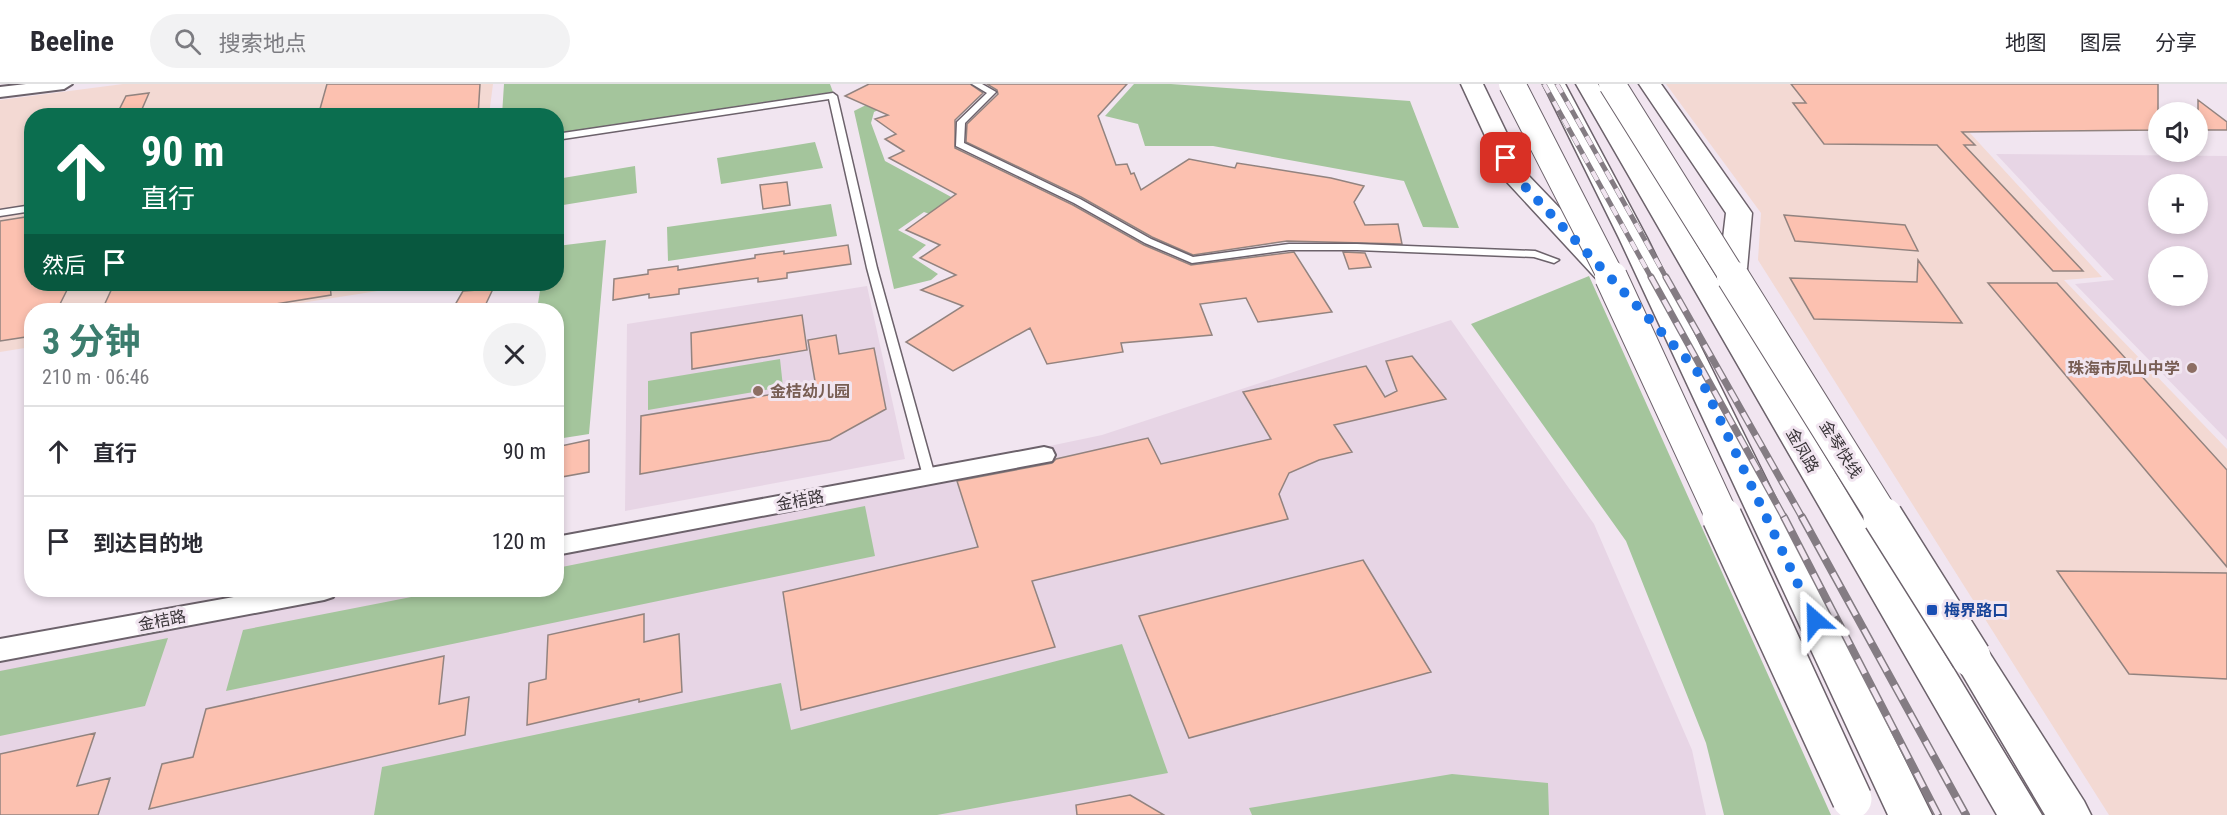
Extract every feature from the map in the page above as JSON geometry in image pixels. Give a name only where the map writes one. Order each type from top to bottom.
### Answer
[{"type":"main road","points":[[1473,84],[1515,176],[1696,369]]},
{"type":"main road","points":[[1512,84],[1614,283],[1859,815]]},
{"type":"main road","points":[[1554,84],[1633,237],[1910,815]]},
{"type":"main road","name":"金凤路","points":[[1587,84],[2020,815]]},
{"type":"main road","name":"金琴快线","points":[[1612,84],[2069,815]]},
{"type":"main road","points":[[1650,84],[1739,213],[1728,322]]},
{"type":"street","points":[[0,92],[64,84]]},
{"type":"street","name":"金桔路","points":[[564,545],[1044,455]]},
{"type":"street","name":"金桔路","points":[[0,650],[286,597]]},
{"type":"lane","points":[[976,84],[992,92],[961,122],[959,144],[1077,201],[1148,241],[1192,260],[1289,247],[1357,247],[1535,254],[1554,260]]},
{"type":"lane","points":[[564,136],[833,96],[872,268],[929,477]]},
{"type":"lane","points":[[0,213],[24,209]]},
{"type":"shaded area","points":[[123,84],[493,84],[490,108],[24,108],[24,291],[378,291],[301,303],[24,303],[24,348],[0,352],[0,100]]},
{"type":"shaded area","points":[[1666,84],[1925,84],[2102,277],[2064,280],[2227,449],[2227,815],[2109,815],[1758,260],[1761,213]]},
{"type":"shaded area","name":"珠海市凤山中学","points":[[1996,154],[2148,155],[2148,162],[2208,162],[2208,156],[2227,156],[2227,440],[2075,284],[2114,280]]},
{"type":"shaded area","name":"金桔幼儿园","points":[[867,286],[905,459],[625,511],[627,324]]},
{"type":"shaded area","points":[[1451,320],[1594,524],[1692,750],[1706,815],[0,815],[0,663],[328,597],[564,597],[564,548],[1102,435]]},
{"type":"green space","points":[[504,84],[830,84],[833,92],[564,132],[564,108],[502,108]]},
{"type":"green space","points":[[1134,84],[1171,84],[1410,101],[1459,228],[1423,227],[1404,181],[1213,146],[1145,146],[1138,124],[1105,116]]},
{"type":"green space","points":[[906,85],[915,92],[874,112],[871,123],[885,161],[977,211],[955,223],[924,212],[898,230],[926,245],[912,257],[938,274],[931,280],[894,289],[854,111]]},
{"type":"green space","points":[[815,142],[823,168],[721,184],[717,158]]},
{"type":"green space","points":[[635,166],[637,193],[564,205],[564,178]]},
{"type":"green space","points":[[831,204],[837,236],[668,261],[667,227]]},
{"type":"green space","points":[[606,240],[589,434],[564,438],[564,303],[538,303],[540,291],[564,291],[564,245]]},
{"type":"green space","points":[[1589,276],[1831,815],[1724,815],[1706,743],[1626,541],[1471,324]]},
{"type":"green space","points":[[780,359],[783,387],[648,410],[648,381]]},
{"type":"green space","points":[[865,506],[875,556],[226,691],[243,630],[411,597],[564,597],[564,567]]},
{"type":"green space","points":[[168,638],[145,706],[0,736],[0,671]]},
{"type":"green space","points":[[1122,644],[1168,773],[937,815],[374,815],[382,767],[781,683],[791,730]]},
{"type":"green space","points":[[1452,774],[1548,783],[1549,815],[1252,815],[1249,808]]},
{"type":"building","points":[[327,84],[480,84],[478,108],[320,108]]},
{"type":"building","points":[[869,84],[970,84],[983,93],[955,120],[955,148],[1073,205],[1144,245],[1191,265],[1294,252],[1332,312],[1258,322],[1246,298],[1200,304],[1212,335],[1121,343],[1123,352],[1047,364],[1030,328],[953,371],[906,342],[963,306],[921,290],[956,275],[920,258],[940,245],[906,230],[956,194],[889,158],[904,151],[885,139],[896,134],[875,119],[888,115],[845,96]]},
{"type":"building","points":[[987,84],[1127,84],[1098,116],[1116,165],[1127,164],[1131,174],[1134,173],[1141,190],[1189,159],[1235,168],[1237,163],[1331,178],[1364,186],[1354,202],[1365,225],[1398,224],[1402,244],[1287,241],[1193,255],[1152,237],[1081,197],[966,142],[967,124],[998,94],[997,90]]},
{"type":"building","points":[[1791,84],[2158,84],[2158,102],[2148,102],[2148,130],[1962,132],[1975,145],[1964,145],[2083,271],[2053,271],[1937,145],[1824,144],[1793,103],[1806,103]]},
{"type":"building","points":[[149,93],[142,108],[120,108],[126,96]]},
{"type":"building","points":[[2208,108],[2227,122],[2227,130],[2208,130]]},
{"type":"building","points":[[787,182],[790,205],[763,209],[760,185]]},
{"type":"building","points":[[1784,215],[1905,225],[1918,251],[1795,241]]},
{"type":"building","points":[[24,217],[24,291],[66,291],[60,303],[24,303],[24,337],[0,341],[0,221]]},
{"type":"building","points":[[848,245],[851,264],[787,273],[787,278],[758,282],[758,278],[679,289],[679,294],[649,298],[649,294],[613,300],[614,279],[648,274],[648,270],[678,266],[678,270],[755,258],[755,255],[784,251],[784,254]]},
{"type":"building","points":[[1343,252],[1365,253],[1371,267],[1349,269]]},
{"type":"building","points":[[1918,260],[1962,323],[1814,319],[1790,278],[1917,282]]},
{"type":"building","points":[[1988,283],[2057,283],[2227,470],[2227,567]]},
{"type":"building","points":[[111,291],[331,291],[331,295],[281,303],[105,303]]},
{"type":"building","points":[[463,291],[492,291],[486,303],[456,303]]},
{"type":"building","points":[[802,315],[807,350],[692,369],[691,333]]},
{"type":"building","points":[[836,335],[839,354],[874,348],[886,409],[830,440],[640,474],[641,416],[816,387],[808,340]]},
{"type":"building","points":[[1412,356],[1446,399],[1334,425],[1352,452],[1319,460],[1289,473],[1279,494],[1288,519],[1032,581],[1055,647],[801,710],[783,592],[978,547],[957,481],[1052,463],[1056,459],[1148,438],[1161,464],[1271,439],[1243,392],[1366,366],[1385,397],[1397,391],[1386,361]]},
{"type":"building","points":[[589,440],[589,472],[564,477],[564,445]]},
{"type":"building","points":[[1363,560],[1431,672],[1189,738],[1139,616]]},
{"type":"building","points":[[2057,571],[2227,573],[2227,679],[2129,674]]},
{"type":"building","points":[[644,614],[644,642],[679,634],[682,692],[639,702],[639,699],[527,725],[529,683],[546,679],[548,635]]},
{"type":"building","points":[[444,656],[439,704],[469,697],[465,735],[149,809],[162,764],[193,757],[206,709]]},
{"type":"building","points":[[95,733],[77,786],[110,778],[98,815],[0,815],[0,754]]},
{"type":"building","points":[[1130,795],[1164,815],[1077,815],[1076,805]]},
{"type":"railway","points":[[1544,84],[1652,279]]},
{"type":"railway","points":[[1557,84],[1667,279]]},
{"type":"railway","points":[[1651,277],[1785,519]]},
{"type":"railway","points":[[1666,277],[1803,519]]},
{"type":"railway","points":[[1784,517],[1938,815]]},
{"type":"railway","points":[[1802,517],[1966,815]]},
{"type":"place","name":"珠海市凤山中学","points":[[2192,368]]},
{"type":"place","name":"金桔幼儿园","points":[[758,391]]},
{"type":"place","name":"梅界路口","points":[[1932,610]]},
{"type":"route","points":[[1506,158],[1515,176],[1696,369],[1815,620]]}]
